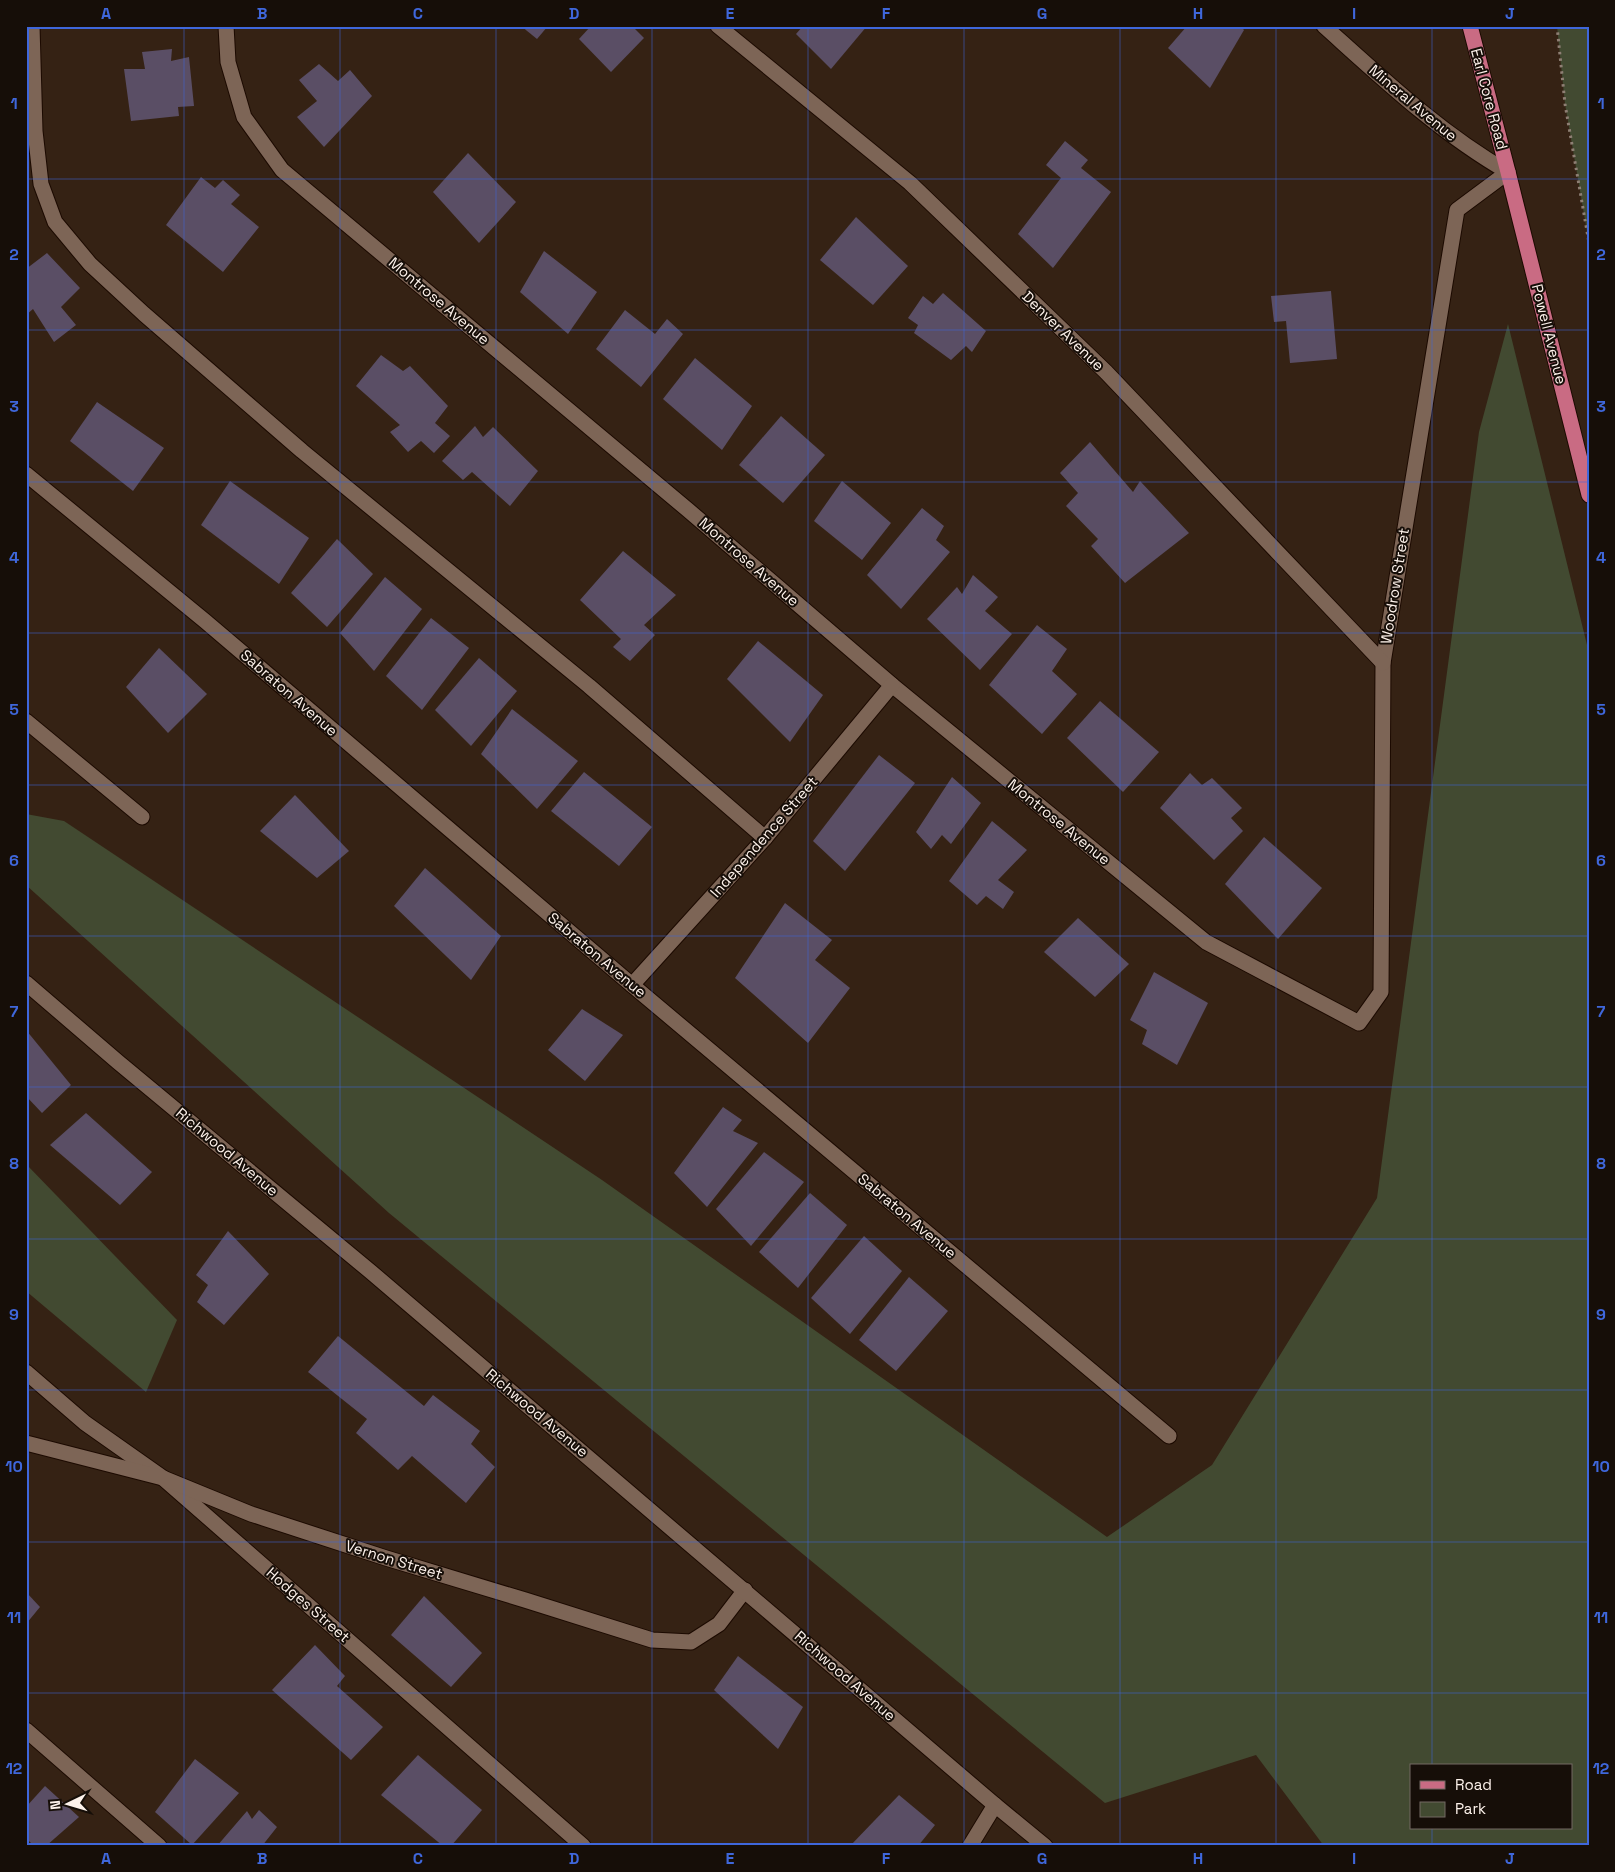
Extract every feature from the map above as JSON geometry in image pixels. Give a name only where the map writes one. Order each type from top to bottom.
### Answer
[{"type":"main road","name":"Earl Core Road","points":[[1470,26],[1508,172]]},
{"type":"main road","name":"Powell Avenue","points":[[1508,172],[1589,495]]},
{"type":"street","points":[[32,26],[35,131],[41,184],[55,222],[90,264],[144,314],[302,451],[589,686],[765,838]]},
{"type":"street","name":"Montrose Avenue","points":[[226,26],[228,62],[244,118],[282,170],[681,504],[892,685],[1206,942],[1359,1023]]},
{"type":"street","name":"Denver Avenue","points":[[718,26],[910,183],[1106,372],[1383,663]]},
{"type":"street","name":"Mineral Avenue","points":[[1324,26],[1420,112],[1476,154],[1508,172]]},
{"type":"street","name":"Woodrow Street","points":[[1359,1023],[1380,992],[1383,663],[1457,210],[1508,172]]},
{"type":"street","name":"Sabraton Avenue","points":[[26,474],[205,621],[632,985],[1169,1436]]},
{"type":"street","name":"Independence Street","points":[[632,985],[765,838],[892,685]]},
{"type":"street","points":[[26,722],[142,817]]},
{"type":"street","name":"Richwood Avenue","points":[[26,983],[371,1272],[1045,1846]]},
{"type":"street","name":"Hodges Street","points":[[26,1372],[86,1423],[163,1478],[583,1846]]},
{"type":"street","name":"Vernon Street","points":[[26,1443],[163,1478],[251,1514],[287,1526],[652,1640],[691,1642],[719,1624],[745,1590]]},
{"type":"street","points":[[26,1730],[159,1846]]},
{"type":"street","points":[[970,1846],[995,1805]]},
{"type":"path","points":[[1557,26],[1565,104],[1589,243]]},
{"type":"green space","points":[[1557,26],[1589,26],[1589,243],[1565,104]]},
{"type":"green space","points":[[1508,324],[1589,653],[1589,1846],[1324,1846],[1256,1755],[1105,1803],[389,1213],[26,885],[26,814],[64,821],[602,1180],[1107,1537],[1212,1465],[1377,1198],[1479,432]]},
{"type":"green space","points":[[26,1164],[177,1320],[146,1392],[26,1291]]},
{"type":"building","points":[[521,26],[548,26],[537,39]]},
{"type":"building","points":[[591,26],[632,26],[644,38],[611,72],[579,39]]},
{"type":"building","points":[[803,26],[867,26],[831,69],[796,34]]},
{"type":"building","points":[[1187,26],[1240,26],[1244,30],[1210,88],[1168,48]]},
{"type":"building","points":[[172,49],[171,61],[189,57],[194,106],[178,107],[179,116],[131,121],[124,69],[145,69],[142,52]]},
{"type":"building","points":[[319,64],[338,81],[350,70],[372,96],[324,147],[297,117],[317,101],[299,80]]},
{"type":"building","points":[[1065,141],[1088,160],[1081,168],[1111,192],[1053,268],[1018,234],[1061,178],[1046,165]]},
{"type":"building","points":[[468,153],[516,202],[479,243],[433,192]]},
{"type":"building","points":[[201,177],[215,188],[223,180],[240,195],[231,204],[259,227],[223,272],[166,225]]},
{"type":"building","points":[[856,217],[908,266],[873,305],[820,260]]},
{"type":"building","points":[[544,251],[597,292],[568,334],[520,292]]},
{"type":"building","points":[[47,253],[80,288],[61,307],[76,325],[54,342],[33,309],[26,315],[26,269]]},
{"type":"building","points":[[1331,291],[1337,359],[1290,363],[1286,321],[1274,322],[1271,296]]},
{"type":"building","points":[[943,293],[986,331],[972,352],[966,346],[951,360],[914,333],[918,325],[908,318],[923,296],[933,304]]},
{"type":"building","points":[[625,310],[655,334],[667,319],[683,334],[641,387],[596,349]]},
{"type":"building","points":[[381,355],[403,371],[410,366],[448,406],[435,423],[450,436],[434,453],[421,441],[408,452],[390,432],[400,425],[356,386]]},
{"type":"building","points":[[695,358],[752,406],[722,450],[663,399]]},
{"type":"building","points":[[97,402],[164,448],[133,491],[70,441]]},
{"type":"building","points":[[781,416],[825,455],[783,503],[739,465]]},
{"type":"building","points":[[475,426],[483,437],[493,427],[538,471],[510,506],[472,472],[463,480],[442,461]]},
{"type":"building","points":[[1090,442],[1133,492],[1140,481],[1189,533],[1125,583],[1091,546],[1098,539],[1066,506],[1078,493],[1060,473]]},
{"type":"building","points":[[230,481],[309,538],[279,584],[201,525]]},
{"type":"building","points":[[842,481],[891,523],[862,560],[814,521]]},
{"type":"building","points":[[922,508],[944,526],[936,540],[950,552],[901,609],[867,575]]},
{"type":"building","points":[[337,539],[373,574],[327,627],[291,593]]},
{"type":"building","points":[[623,551],[676,595],[644,625],[655,635],[630,661],[613,647],[621,639],[580,600]]},
{"type":"building","points":[[973,575],[998,597],[985,611],[1012,634],[980,670],[927,619],[957,587],[962,594]]},
{"type":"building","points":[[385,577],[422,609],[374,671],[340,633]]},
{"type":"building","points":[[431,618],[469,648],[422,710],[386,676]]},
{"type":"building","points":[[1037,625],[1067,649],[1052,671],[1077,694],[1042,734],[989,685]]},
{"type":"building","points":[[758,641],[823,695],[790,742],[727,679]]},
{"type":"building","points":[[159,648],[207,694],[168,733],[126,687]]},
{"type":"building","points":[[479,658],[517,691],[471,746],[435,710]]},
{"type":"building","points":[[1100,701],[1159,752],[1123,792],[1067,738]]},
{"type":"building","points":[[512,709],[578,761],[537,809],[481,754]]},
{"type":"building","points":[[879,755],[915,783],[845,871],[813,841]]},
{"type":"building","points":[[584,772],[652,827],[619,866],[551,811]]},
{"type":"building","points":[[1190,773],[1202,785],[1212,778],[1242,808],[1231,818],[1243,831],[1214,860],[1160,808]]},
{"type":"building","points":[[952,777],[981,803],[951,844],[942,835],[931,849],[916,832]]},
{"type":"building","points":[[295,795],[349,851],[317,878],[260,831]]},
{"type":"building","points":[[992,821],[1027,850],[998,880],[1014,892],[1003,909],[986,896],[977,905],[949,881]]},
{"type":"building","points":[[1264,837],[1322,888],[1278,939],[1225,884]]},
{"type":"building","points":[[425,868],[501,936],[471,980],[394,906]]},
{"type":"building","points":[[785,903],[832,940],[815,960],[850,988],[808,1043],[735,978]]},
{"type":"building","points":[[1078,918],[1129,964],[1095,997],[1044,952]]},
{"type":"building","points":[[1154,972],[1208,1003],[1177,1065],[1142,1044],[1147,1030],[1130,1020]]},
{"type":"building","points":[[582,1009],[623,1035],[585,1081],[548,1050]]},
{"type":"building","points":[[26,1030],[71,1085],[42,1113],[26,1096]]},
{"type":"building","points":[[723,1107],[742,1120],[733,1131],[758,1143],[707,1207],[674,1173]]},
{"type":"building","points":[[86,1113],[152,1172],[120,1205],[50,1145]]},
{"type":"building","points":[[764,1152],[804,1182],[751,1246],[716,1209]]},
{"type":"building","points":[[810,1193],[847,1225],[798,1288],[759,1252]]},
{"type":"building","points":[[228,1231],[269,1274],[224,1325],[197,1302],[208,1285],[196,1275]]},
{"type":"building","points":[[864,1236],[902,1271],[850,1334],[811,1298]]},
{"type":"building","points":[[909,1277],[948,1311],[896,1371],[859,1340]]},
{"type":"building","points":[[338,1336],[424,1406],[433,1395],[480,1431],[471,1444],[495,1467],[466,1503],[412,1456],[398,1470],[356,1433],[367,1419],[308,1372]]},
{"type":"building","points":[[26,1592],[40,1607],[26,1624]]},
{"type":"building","points":[[424,1596],[482,1653],[451,1687],[391,1635]]},
{"type":"building","points":[[315,1645],[345,1676],[337,1686],[383,1727],[351,1760],[272,1690]]},
{"type":"building","points":[[738,1656],[803,1707],[778,1749],[714,1690]]},
{"type":"building","points":[[418,1755],[482,1810],[451,1846],[443,1846],[381,1795]]},
{"type":"building","points":[[195,1759],[239,1793],[192,1845],[155,1812]]},
{"type":"building","points":[[45,1786],[79,1817],[46,1846],[34,1846],[26,1838],[26,1807]]},
{"type":"building","points":[[899,1795],[935,1825],[918,1846],[850,1846]]},
{"type":"building","points":[[259,1810],[277,1827],[262,1846],[217,1846],[247,1811],[252,1819]]}]
